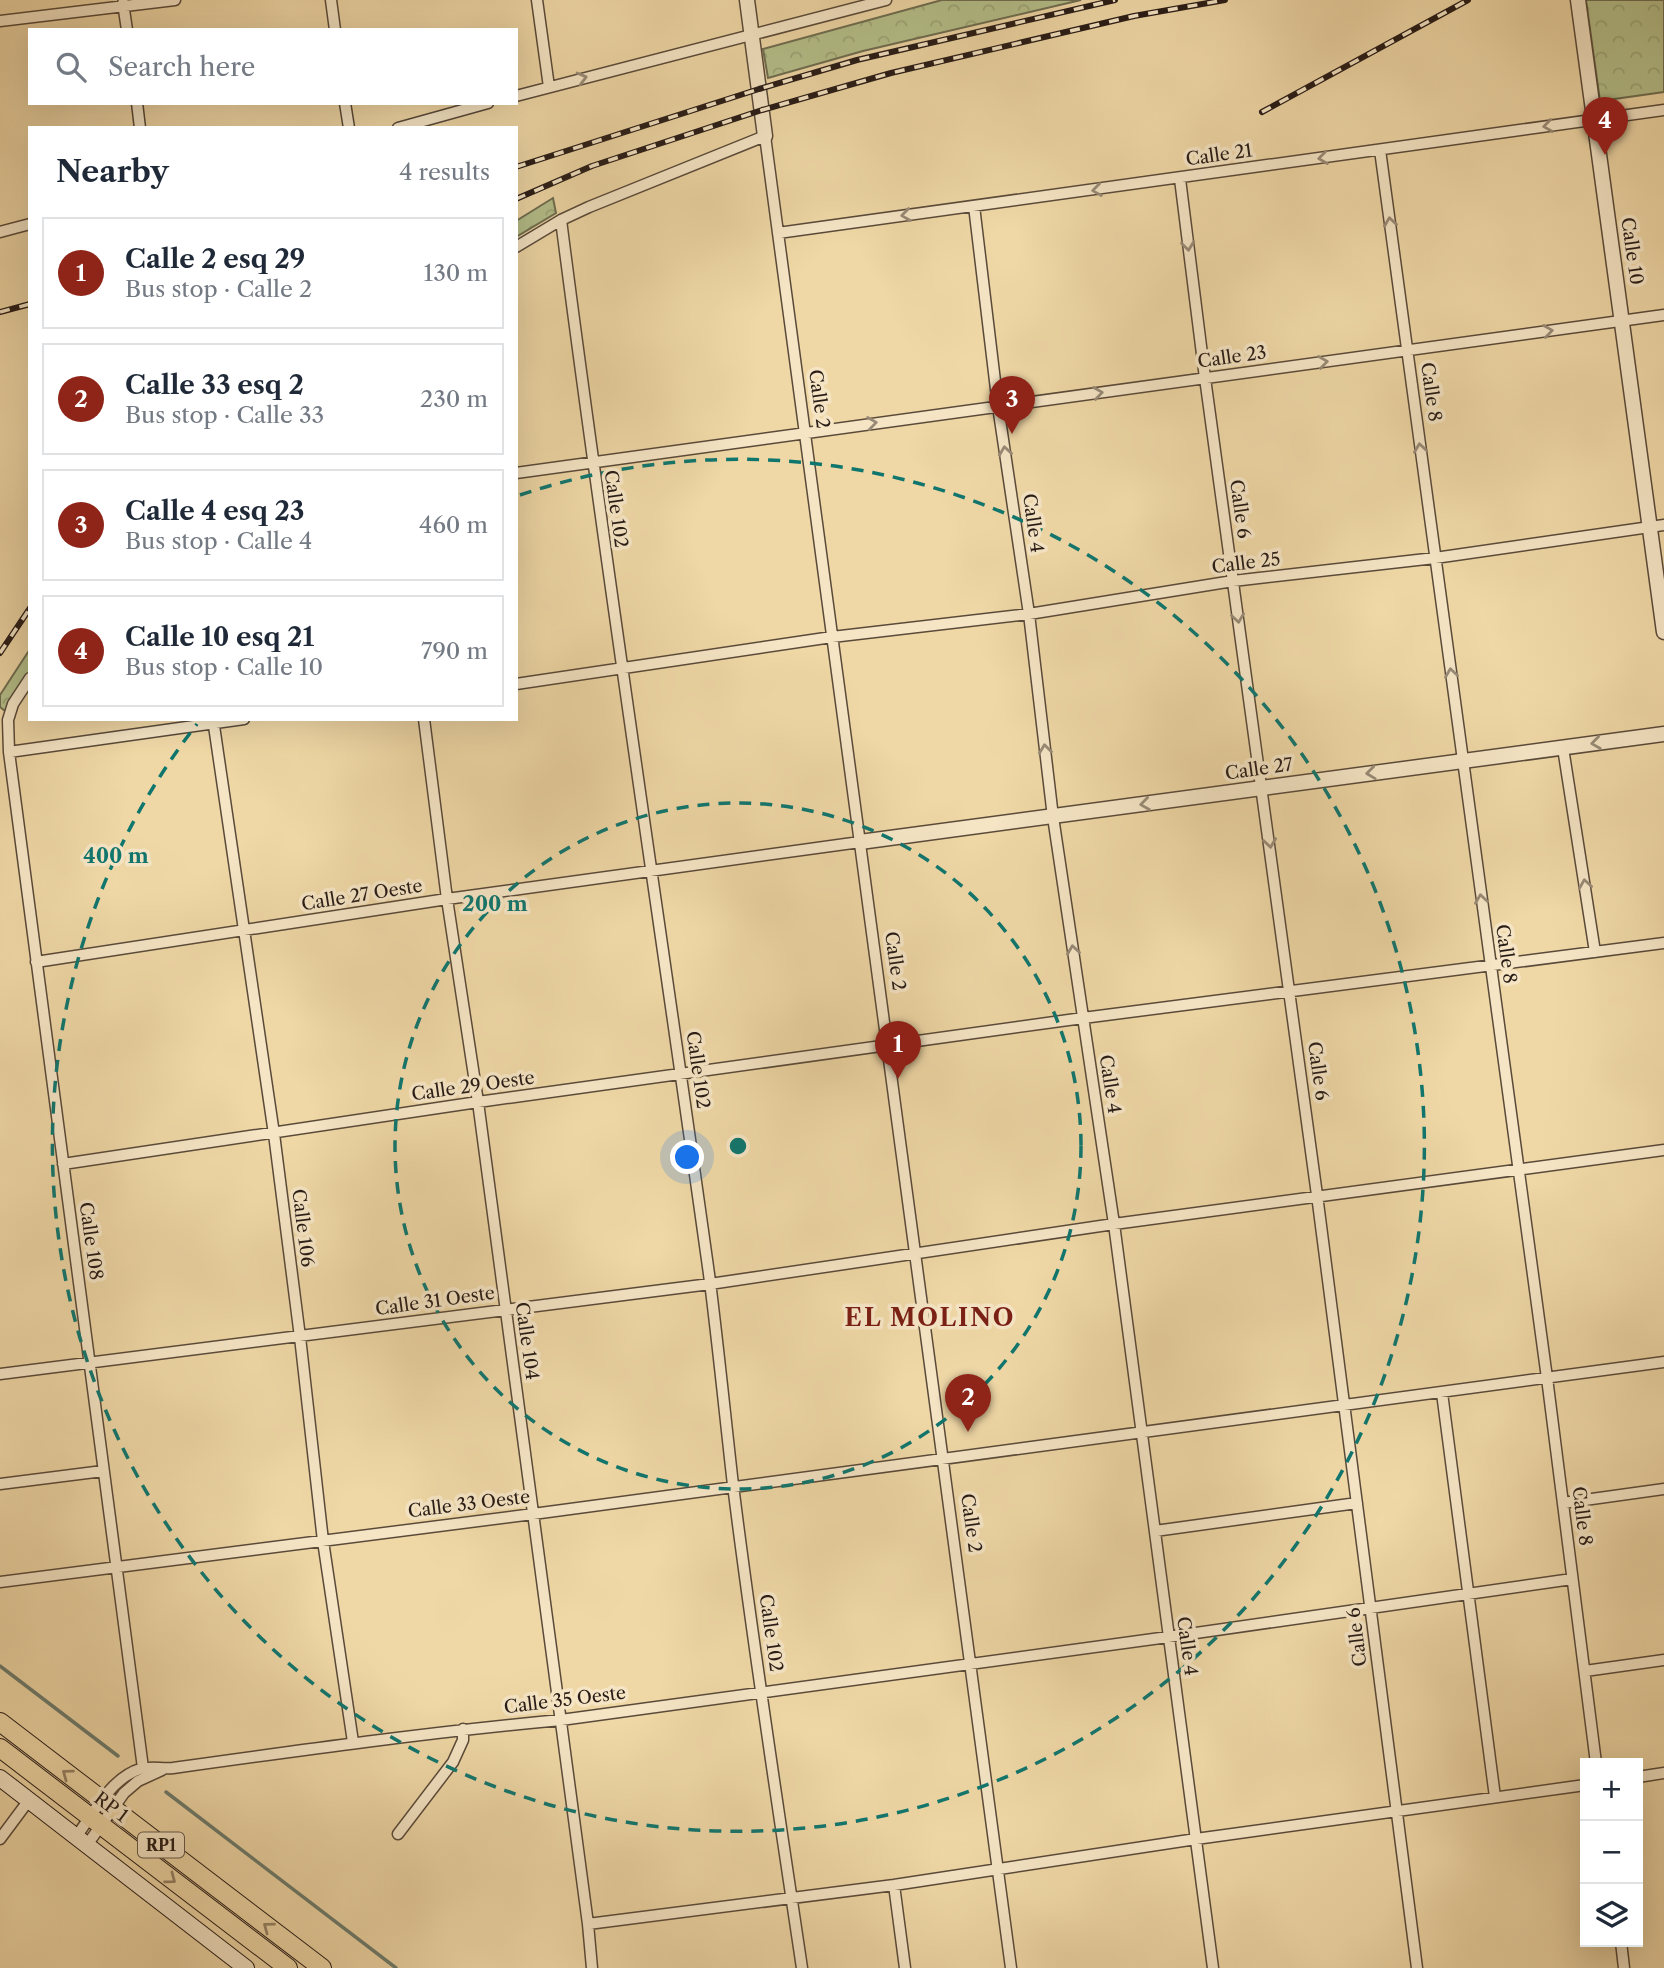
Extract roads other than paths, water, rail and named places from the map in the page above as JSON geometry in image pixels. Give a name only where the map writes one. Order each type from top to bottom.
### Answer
[{"type":"main road","name":"RP 1","points":[[0,1722],[322,1968]]},
{"type":"main road","name":"RP 1","points":[[0,1748],[288,1968]]},
{"type":"main road","points":[[0,1778],[246,1968]]},
{"type":"street","points":[[0,20],[175,0]]},
{"type":"street","points":[[331,0],[335,28]]},
{"type":"street","points":[[537,0],[549,87]]},
{"type":"street","name":"Calle 2","points":[[747,0],[1012,1968]]},
{"type":"street","points":[[518,95],[886,0]]},
{"type":"street","name":"Calle 10","points":[[1578,0],[1622,321],[1657,525],[1664,632]]},
{"type":"street","points":[[123,4],[127,28]]},
{"type":"street","points":[[137,105],[140,126]]},
{"type":"street","points":[[345,105],[349,126]]},
{"type":"street","points":[[405,126],[481,105]]},
{"type":"street","name":"Calle 21","points":[[778,233],[1664,110]]},
{"type":"street","points":[[518,246],[589,207],[765,136]]},
{"type":"street","name":"Calle 8","points":[[1380,150],[1547,1378],[1595,1758]]},
{"type":"street","name":"Calle 6","points":[[1180,179],[1317,1195],[1417,1968]]},
{"type":"street","name":"Calle 4","points":[[974,206],[998,406],[1029,614],[1053,817],[1114,1224],[1213,1968]]},
{"type":"street","name":"Calle 102","points":[[561,220],[592,462],[681,1074],[734,1488],[802,1968]]},
{"type":"street","points":[[0,232],[28,225]]},
{"type":"street","name":"Calle 23","points":[[518,473],[1664,315]]},
{"type":"street","name":"Calle 25","points":[[518,684],[832,637],[1029,614],[1233,581],[1435,558],[1657,525]]},
{"type":"street","name":"Calle 108","points":[[28,681],[13,704],[8,720],[9,752],[143,1768]]},
{"type":"street","points":[[9,752],[213,721]]},
{"type":"street","name":"Calle 106","points":[[213,721],[274,1134],[323,1541],[353,1742]]},
{"type":"street","name":"Calle 104","points":[[424,721],[447,899],[478,1102],[592,1968]]},
{"type":"street","name":"Calle 27","points":[[860,842],[1664,734]]},
{"type":"street","points":[[1563,748],[1595,952]]},
{"type":"street","name":"Calle 27 Oeste","points":[[36,962],[447,899],[860,842]]},
{"type":"street","name":"Calle 29 Oeste","points":[[63,1164],[478,1102],[1083,1018],[1664,943]]},
{"type":"street","name":"Calle 31 Oeste","points":[[0,1374],[710,1284],[1317,1195],[1664,1150]]},
{"type":"street","name":"Calle 33 Oeste","points":[[0,1582],[734,1488],[1664,1362]]},
{"type":"street","points":[[1441,1393],[1495,1797]]},
{"type":"street","points":[[0,1485],[103,1471]]},
{"type":"street","points":[[1563,1503],[1664,1489]]},
{"type":"street","points":[[1155,1531],[1357,1503]]},
{"type":"street","name":"Calle 35 Oeste","points":[[143,1768],[164,1769],[353,1742],[561,1720],[1573,1579]]},
{"type":"street","points":[[1585,1671],[1664,1660]]},
{"type":"street","points":[[398,1835],[453,1762],[463,1740],[463,1729]]},
{"type":"street","points":[[82,1841],[107,1805],[116,1785],[129,1773],[143,1768]]},
{"type":"street","name":"Calle 35 Oeste","points":[[107,1805],[138,1781],[164,1769]]},
{"type":"street","points":[[1643,1776],[1664,1773]]},
{"type":"street","points":[[588,1924],[894,1885],[1196,1839],[1580,1786]]},
{"type":"street","points":[[0,1839],[29,1800]]},
{"type":"street","points":[[894,1885],[905,1968]]},
{"type":"street","points":[[1622,1947],[1624,1968]]},
{"type":"waterway","points":[[0,1666],[118,1756]]},
{"type":"waterway","points":[[166,1792],[396,1968]]},
{"type":"railway","points":[[518,166],[857,60],[1115,0]]},
{"type":"railway","points":[[518,198],[592,166],[762,110],[891,73],[1134,16],[1225,0]]},
{"type":"railway","points":[[1262,112],[1468,0]]},
{"type":"railway","points":[[0,312],[28,305]]},
{"type":"railway","points":[[0,653],[28,611]]},
{"type":"place","name":"Calle 10 esq 21","points":[[1605,155]]},
{"type":"place","name":"Calle 4 esq 23","points":[[1012,434]]},
{"type":"place","name":"Calle 2 esq 29","points":[[898,1079]]},
{"type":"place","name":"Calle 33 esq 2","points":[[968,1432]]},
{"type":"district","name":"EL MOLINO","points":[[930,1318]]}]
